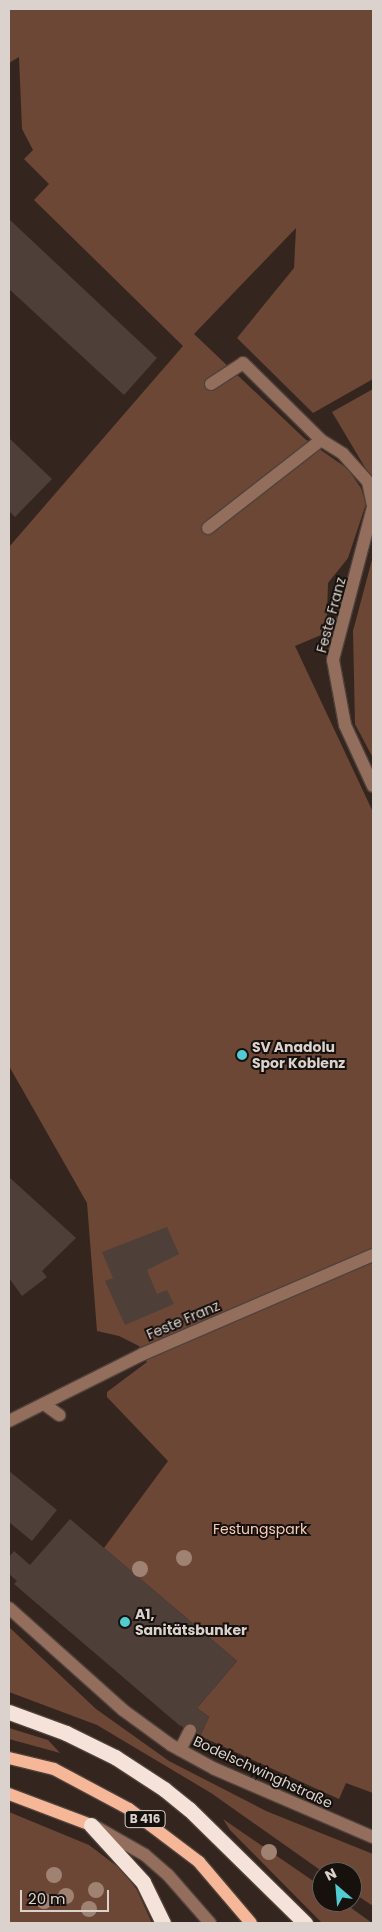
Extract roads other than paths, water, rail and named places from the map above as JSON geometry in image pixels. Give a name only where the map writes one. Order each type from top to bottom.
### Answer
[{"type":"highway","points":[[9,1712],[83,1741],[164,1789],[189,1809],[305,1923]]},
{"type":"highway","points":[[91,1825],[143,1882],[162,1923]]},
{"type":"main road","name":"B 416","points":[[9,1758],[54,1769],[94,1787],[144,1818],[199,1862],[251,1923]]},
{"type":"main road","name":"B 416","points":[[9,1794],[91,1825]]},
{"type":"street","name":"Feste Franz","points":[[210,384],[243,363],[322,440],[343,454],[368,482],[373,507],[333,660],[345,725],[373,786]]},
{"type":"street","points":[[208,528],[322,440]]},
{"type":"street","name":"Feste Franz","points":[[9,1422],[143,1354],[373,1255]]},
{"type":"street","points":[[44,1404],[59,1415]]},
{"type":"street","name":"Bodelschwinghstraße","points":[[9,1608],[123,1710],[180,1750],[215,1769],[373,1837]]},
{"type":"street","points":[[180,1750],[190,1730]]},
{"type":"street","name":"B 416","points":[[91,1825],[145,1855],[210,1923]]},
{"type":"place","name":"SV Anadolu Spor Koblenz","points":[[242,1055]]},
{"type":"place","name":"A1, Sanitätsbunker","points":[[125,1622]]},
{"type":"park label","name":"Festungspark","points":[[260,1529]]}]
